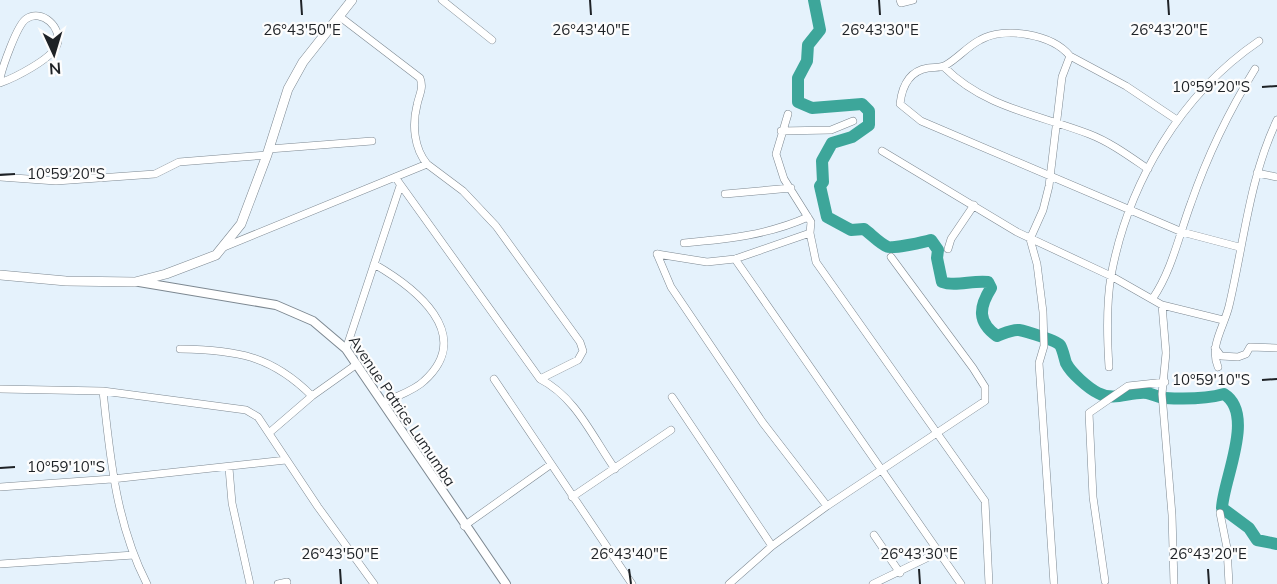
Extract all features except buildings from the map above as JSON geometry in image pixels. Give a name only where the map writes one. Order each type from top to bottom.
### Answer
[{"type":"main road","points":[[0,275],[66,281],[135,282],[203,261],[224,247],[241,224],[268,152],[288,89],[303,62],[352,0]]},
{"type":"street","points":[[442,0],[492,40]]},
{"type":"street","points":[[900,0],[901,3],[913,0]]},
{"type":"street","points":[[0,78],[19,27],[26,19],[36,16],[46,18],[55,27],[58,36],[57,46],[48,57],[0,83]]},
{"type":"street","points":[[339,16],[420,78],[422,84],[417,106],[416,145],[419,155],[463,192],[496,226],[580,342],[583,351],[578,360],[540,379]]},
{"type":"street","points":[[1177,120],[1126,86],[1070,56],[1063,48],[1044,40],[1015,33],[997,33],[979,40],[944,67],[927,68],[908,78],[900,104],[904,110],[921,121],[1182,232],[1239,247]]},
{"type":"street","points":[[1109,367],[1108,316],[1111,276],[1148,169],[1163,140],[1177,120],[1224,70],[1259,41]]},
{"type":"street","points":[[1054,584],[1040,363],[1044,346],[1044,327],[1037,264],[1030,239],[1043,210],[1051,175],[1062,77],[1070,56]]},
{"type":"street","points":[[944,67],[962,84],[991,101],[1109,143],[1148,169]]},
{"type":"street","points":[[1153,298],[1167,273],[1223,126],[1255,69]]},
{"type":"street","points":[[788,114],[781,131],[776,154],[784,179],[811,222],[810,233],[816,262],[985,501],[989,584]]},
{"type":"street","points":[[781,131],[831,130],[853,121]]},
{"type":"street","points":[[1218,367],[1215,348],[1228,308],[1239,247],[1257,173],[1276,123]]},
{"type":"street","points":[[0,177],[56,181],[154,174],[179,162],[372,141]]},
{"type":"street","points":[[882,151],[1030,239],[1111,276],[1162,305],[1223,320]]},
{"type":"street","points":[[224,247],[427,164]]},
{"type":"street","points":[[1257,173],[1277,177]]},
{"type":"street","points":[[395,177],[540,379],[555,386],[567,398],[615,469]]},
{"type":"street","points":[[346,349],[400,186]]},
{"type":"street","points":[[725,194],[791,188]]},
{"type":"street","points":[[948,249],[951,239],[974,205]]},
{"type":"street","points":[[684,243],[751,236],[787,226],[808,217]]},
{"type":"street","points":[[810,233],[735,260],[707,262],[657,254],[671,287],[763,423],[827,506]]},
{"type":"street","points":[[729,584],[771,546],[985,401],[985,387],[930,306],[891,257]]},
{"type":"street","points":[[735,260],[961,584]]},
{"type":"street","points":[[374,264],[411,289],[437,317],[444,343],[434,370],[423,382],[383,403]]},
{"type":"street","name":"Avenue Patrice Lumumba","points":[[135,282],[276,305],[313,321],[346,349],[464,526],[506,584]]},
{"type":"street","points":[[1162,305],[1165,382],[1162,394],[1172,515],[1174,584]]},
{"type":"street","points":[[1215,348],[1221,356],[1238,357],[1246,354],[1250,347],[1277,348]]},
{"type":"street","points":[[180,349],[236,352],[264,360],[284,371],[312,396]]},
{"type":"street","points":[[269,433],[312,396],[357,364]]},
{"type":"street","points":[[494,379],[632,584]]},
{"type":"street","points":[[1105,581],[1093,497],[1089,413],[1128,386],[1165,382]]},
{"type":"street","points":[[0,389],[103,391],[246,410],[258,417],[374,584]]},
{"type":"street","points":[[103,391],[112,479],[134,555],[147,584]]},
{"type":"street","points":[[672,397],[771,546]]},
{"type":"street","points":[[572,496],[671,430]]},
{"type":"street","points":[[0,487],[229,468],[286,460]]},
{"type":"street","points":[[464,526],[550,465]]},
{"type":"street","points":[[229,468],[232,503],[250,584]]},
{"type":"street","points":[[1220,513],[1227,548],[1229,584]]},
{"type":"street","points":[[874,535],[900,573]]},
{"type":"street","points":[[873,584],[900,573],[939,552]]},
{"type":"street","points":[[0,564],[134,555]]},
{"type":"street","points":[[278,584],[287,582]]},
{"type":"waterway","points":[[814,0],[820,30],[808,45],[807,61],[798,78],[798,102],[812,108],[862,104],[869,111],[869,125],[852,137],[832,143],[822,161],[823,182],[820,186],[827,217],[851,230],[864,229],[888,247],[931,240],[938,250],[937,258],[942,282],[953,284],[988,282],[991,288],[984,302],[982,314],[983,320],[991,331],[997,336],[1019,330],[1058,343],[1072,371],[1085,384],[1104,396],[1147,393],[1163,398],[1202,398],[1224,394],[1233,403],[1238,431],[1222,508],[1249,528],[1257,540],[1277,544]]}]
